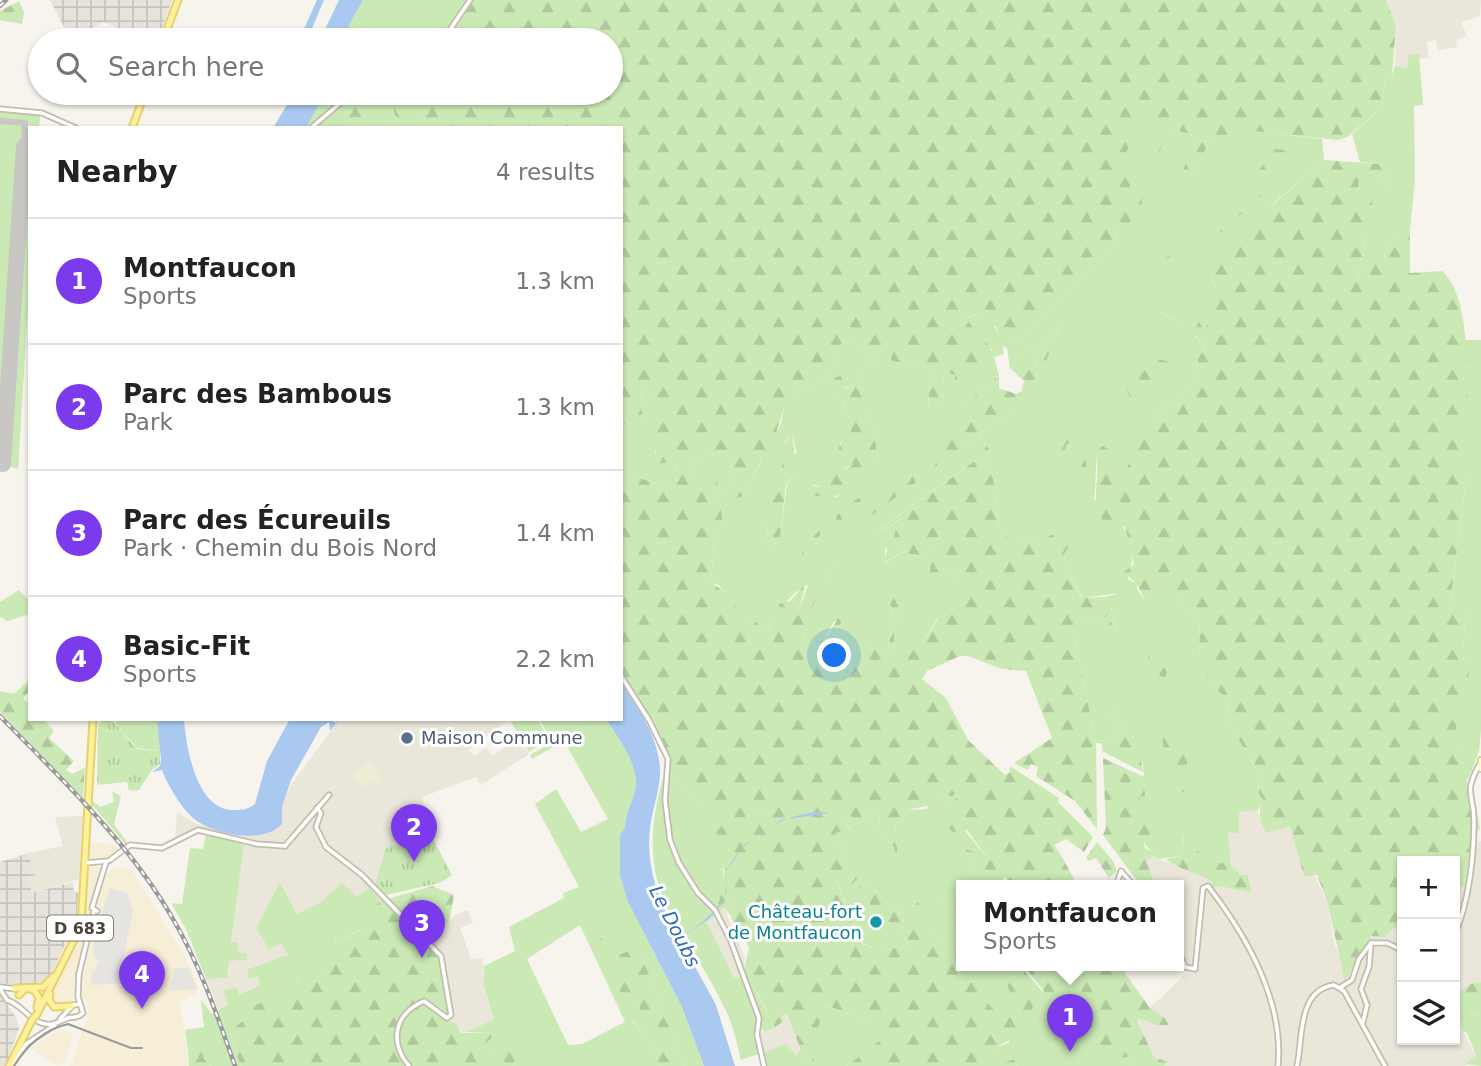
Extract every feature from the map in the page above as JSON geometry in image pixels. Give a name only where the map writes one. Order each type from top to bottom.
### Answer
[{"type":"main road","points":[[168,28],[178,0]]},
{"type":"main road","points":[[133,126],[141,105]]},
{"type":"main road","name":"D 683","points":[[11,1066],[81,926],[92,721]]},
{"type":"main road","name":"D 683","points":[[11,1066],[78,926],[85,863]]},
{"type":"main road","points":[[16,996],[44,986],[58,968]]},
{"type":"main road","points":[[54,981],[49,998],[52,1005],[71,1007]]},
{"type":"main road","points":[[16,996],[28,988],[37,993],[39,1003],[32,1020]]},
{"type":"street","points":[[451,28],[470,0]]},
{"type":"street","points":[[313,126],[338,105]]},
{"type":"street","points":[[0,108],[42,113],[71,126]]},
{"type":"street","points":[[623,679],[668,759],[665,800],[670,840],[698,892],[715,911],[730,939],[759,1018],[757,1035],[764,1066]]},
{"type":"street","points":[[1460,919],[1465,902],[1474,824],[1468,785],[1480,763]]},
{"type":"street","points":[[49,1024],[62,1018],[77,998],[79,973],[94,911],[98,909],[95,905],[104,871],[116,855],[132,845],[162,848],[198,830],[273,846],[283,845],[329,795]]},
{"type":"street","points":[[317,808],[321,813],[316,828],[322,843],[365,878],[441,956],[451,1014],[447,1018],[424,1000],[405,1017],[396,1033],[396,1046],[409,1066]]},
{"type":"street","points":[[85,863],[108,864]]},
{"type":"street","points":[[85,863],[108,864]]},
{"type":"street","points":[[1118,880],[1121,871],[1129,880]]},
{"type":"street","points":[[1184,965],[1195,969],[1203,888],[1208,886],[1233,917],[1259,967],[1276,1032],[1278,1066]]},
{"type":"street","points":[[1371,943],[1384,943],[1397,948]]},
{"type":"street","points":[[1297,1066],[1309,1003],[1324,988],[1340,987],[1352,980],[1359,959],[1371,943]]},
{"type":"street","points":[[1363,1023],[1366,1010],[1361,989],[1368,967],[1371,943]]},
{"type":"street","points":[[0,988],[8,989],[16,996],[19,1008],[37,1022],[49,1024],[83,1013],[79,973]]},
{"type":"street","points":[[1340,987],[1363,1023],[1385,1066]]},
{"type":"street","points":[[0,988],[7,1000],[16,996]]},
{"type":"street","points":[[4,994],[8,989]]},
{"type":"street","points":[[71,1007],[80,1004]]},
{"type":"street","points":[[71,1007],[73,1017]]},
{"type":"street","points":[[1357,1014],[1366,1010]]},
{"type":"street","points":[[11,1066],[26,1044],[62,1021]]},
{"type":"shaded area","points":[[50,0],[172,0],[162,28],[118,28],[104,22],[93,28],[65,28]]},
{"type":"shaded area","points":[[1386,0],[1481,0],[1480,16],[1461,22],[1467,36],[1456,40],[1457,47],[1438,50],[1436,40],[1427,42],[1429,58],[1419,59],[1418,54],[1410,55],[1407,68],[1395,66],[1396,26]]},
{"type":"shaded area","points":[[339,721],[507,721],[469,750],[474,756],[486,747],[493,756],[518,737],[529,754],[481,785],[476,777],[422,797],[436,838],[410,854],[381,901],[369,888],[357,898],[325,900],[297,914],[281,883],[281,943],[288,955],[249,969],[258,976],[260,985],[238,995],[223,990],[228,1004],[218,1009],[206,979],[227,978],[229,961],[247,960],[247,953],[237,952],[231,943],[244,845],[193,830],[175,840],[177,812],[197,824],[243,835],[277,829],[282,823],[282,807],[290,786]]},
{"type":"shaded area","points":[[369,762],[384,781],[376,786],[371,780],[362,788],[354,776]]},
{"type":"shaded area","points":[[1258,810],[1260,818],[1290,825],[1327,901],[1335,946],[1351,975],[1371,936],[1394,927],[1397,931],[1397,1045],[1460,1045],[1460,1019],[1476,1056],[1466,1066],[1164,1066],[1168,1062],[1154,1057],[1139,1028],[1139,1018],[1153,1025],[1163,1024],[1165,1018],[1150,1008],[1186,973],[1184,880],[1153,880],[1146,859],[1156,854],[1158,859],[1194,871],[1220,886],[1252,893],[1248,875],[1241,875],[1231,866],[1227,832],[1239,834],[1239,812]]},
{"type":"shaded area","points":[[83,816],[79,879],[32,893],[28,877],[35,874],[28,853],[63,846],[55,817]]},
{"type":"shaded area","points":[[87,841],[114,845],[119,850],[105,859],[91,859],[87,856]]},
{"type":"shaded area","points":[[1470,841],[1481,841],[1481,982],[1471,984],[1460,994],[1460,888],[1465,886]]},
{"type":"shaded area","points":[[28,853],[35,875],[28,877],[32,893],[73,882],[74,891],[78,893],[77,917],[49,980],[17,987],[0,987],[0,862]]},
{"type":"shaded area","points":[[116,866],[132,870],[190,966],[198,986],[197,993],[180,1002],[189,1066],[71,1066],[90,1006],[82,998],[76,998],[64,1007],[52,1003],[51,992],[79,936],[88,868],[101,868],[106,874]]},
{"type":"shaded area","points":[[110,888],[127,893],[133,911],[120,972],[127,974],[125,983],[91,985],[92,971],[95,971],[98,960],[92,953],[96,935],[104,937],[106,930],[97,928]]},
{"type":"shaded area","points":[[724,907],[745,958],[742,976],[734,979],[707,922]]},
{"type":"shaded area","points":[[468,910],[473,923],[460,928],[471,959],[483,958],[484,986],[494,1019],[464,1033],[449,1021],[437,945],[426,932],[430,925],[449,923],[455,915]]},
{"type":"shaded area","points":[[188,967],[197,989],[170,991],[175,968]]},
{"type":"shaded area","points":[[0,993],[17,1019],[19,1029],[5,1066],[0,1066]]},
{"type":"shaded area","points":[[786,1013],[802,1051],[796,1055],[762,1053],[757,1035],[784,1021],[781,1016]]},
{"type":"shaded area","points":[[61,1029],[73,1035],[65,1062],[58,1066],[31,1048]]},
{"type":"green space","points":[[363,0],[473,0],[456,28],[348,28]]},
{"type":"green space","points":[[473,0],[1386,0],[1396,26],[1392,75],[1385,81],[1382,108],[1347,137],[1338,140],[1252,131],[1236,146],[1210,139],[1195,175],[1183,171],[1196,136],[1170,128],[1152,167],[1150,164],[1163,125],[1145,118],[1123,158],[1139,165],[1127,193],[1143,196],[1138,221],[1144,225],[1142,229],[1118,226],[1114,245],[1058,304],[1007,348],[1002,346],[996,326],[991,327],[979,314],[966,318],[994,356],[955,390],[955,375],[944,372],[942,405],[928,408],[931,369],[892,361],[886,343],[880,350],[867,385],[867,409],[873,424],[878,460],[832,499],[827,501],[823,496],[811,496],[810,486],[822,487],[833,479],[831,475],[841,464],[846,468],[853,465],[850,459],[845,463],[841,462],[836,454],[845,435],[851,432],[851,421],[843,406],[845,403],[834,397],[834,378],[842,375],[846,378],[845,387],[851,390],[875,349],[843,340],[825,383],[799,388],[790,407],[784,407],[769,457],[762,459],[743,496],[727,501],[722,493],[734,479],[728,451],[690,458],[688,475],[693,479],[717,479],[723,524],[714,544],[711,581],[726,594],[731,592],[735,597],[735,606],[742,612],[740,615],[752,624],[757,622],[765,634],[774,619],[775,608],[779,610],[779,604],[790,601],[806,583],[798,612],[801,612],[826,568],[837,559],[810,614],[804,637],[805,646],[824,640],[841,614],[842,621],[834,637],[888,654],[893,611],[887,597],[889,592],[900,611],[895,625],[893,653],[899,657],[921,642],[934,627],[941,611],[941,603],[957,591],[958,576],[940,571],[937,576],[930,574],[931,555],[945,541],[923,555],[909,554],[907,549],[884,563],[887,550],[881,542],[894,537],[895,530],[904,524],[903,517],[878,534],[873,534],[983,455],[973,440],[935,467],[944,426],[961,426],[961,409],[999,375],[999,388],[1016,394],[1022,391],[1024,381],[1010,368],[1065,318],[1069,319],[1059,330],[1046,361],[1042,360],[1047,345],[1044,344],[1035,359],[1037,380],[1026,390],[1027,396],[1021,395],[1009,414],[978,435],[989,449],[1001,536],[1040,540],[1063,530],[1068,548],[1064,554],[1066,568],[1082,598],[1106,597],[1121,592],[1116,604],[1111,608],[1117,635],[1108,640],[1105,631],[1111,620],[1108,616],[1099,619],[1083,617],[1085,630],[1073,630],[1096,743],[1097,829],[1075,801],[1036,776],[1038,767],[1031,764],[1028,770],[1014,763],[1052,738],[1026,671],[1002,669],[968,656],[960,656],[927,671],[922,679],[946,698],[968,740],[1005,775],[1010,772],[1010,766],[1059,798],[1058,802],[1093,837],[1084,852],[1066,839],[1054,845],[1075,880],[1008,880],[1004,877],[1003,880],[983,880],[964,849],[986,856],[967,830],[953,832],[944,823],[945,806],[962,794],[959,791],[952,796],[937,795],[937,804],[906,810],[900,822],[895,823],[899,872],[894,847],[880,831],[879,815],[869,813],[864,831],[851,816],[844,822],[851,831],[837,832],[828,841],[845,845],[838,856],[861,875],[851,885],[836,880],[862,944],[881,950],[882,939],[892,942],[893,948],[913,947],[866,900],[869,896],[855,888],[868,884],[901,913],[919,902],[926,909],[913,921],[931,935],[950,943],[956,971],[962,984],[973,981],[984,985],[981,994],[996,1013],[1012,997],[1002,971],[1024,971],[1039,992],[1021,1034],[996,1047],[1003,1063],[1014,1059],[1017,1066],[847,1066],[887,1035],[867,1021],[828,1006],[810,1044],[814,1062],[796,1055],[801,1050],[787,1014],[781,1016],[784,1021],[775,1027],[749,977],[758,1004],[754,1005],[742,976],[749,949],[743,932],[738,933],[730,915],[737,910],[734,901],[726,900],[721,906],[718,904],[728,860],[716,832],[722,825],[732,832],[733,843],[772,814],[758,811],[734,822],[713,821],[705,809],[670,777],[669,762],[623,678],[623,474],[670,487],[677,484],[675,461],[658,464],[653,393],[645,391],[640,397],[643,420],[639,433],[627,422],[623,425],[623,126],[426,126],[420,105],[623,105],[623,28],[456,28]]},
{"type":"green space","points":[[19,1],[24,12],[22,24],[0,20],[0,11]]},
{"type":"green space","points":[[1409,54],[1419,54],[1423,105],[1414,106],[1415,180],[1410,230],[1392,236],[1383,261],[1366,283],[1357,284],[1366,235],[1358,190],[1359,178],[1384,177],[1384,187],[1391,182],[1379,164],[1360,162],[1352,134],[1382,108],[1385,81],[1392,75],[1395,66],[1407,68]]},
{"type":"green space","points":[[318,105],[342,105],[316,126],[307,126]]},
{"type":"green space","points":[[342,105],[369,105],[363,110],[368,126],[316,126]]},
{"type":"green space","points":[[368,105],[392,105],[395,115],[403,109],[402,105],[420,105],[426,126],[368,126],[363,110]]},
{"type":"green space","points":[[392,105],[403,105],[405,113],[400,119],[395,115]]},
{"type":"green space","points":[[0,112],[40,115],[39,126],[28,126],[28,307],[18,469],[0,463]]},
{"type":"green space","points":[[1145,117],[1164,124],[1150,164],[1170,128],[1196,136],[1184,170],[1195,175],[1210,139],[1252,131],[1322,139],[1324,160],[1274,203],[1210,276],[1217,290],[1206,328],[1203,330],[1197,319],[1159,312],[1186,327],[1205,346],[1198,357],[1197,380],[1146,427],[1137,440],[1123,475],[1109,451],[1100,443],[1097,457],[1094,499],[1121,524],[1130,542],[1132,552],[1128,579],[1137,584],[1137,589],[1145,601],[1149,601],[1150,591],[1168,575],[1182,607],[1200,618],[1199,660],[1210,682],[1227,700],[1231,727],[1258,771],[1259,794],[1263,800],[1258,810],[1239,812],[1239,834],[1228,832],[1230,859],[1221,864],[1209,840],[1209,855],[1205,859],[1197,850],[1193,855],[1183,837],[1183,847],[1177,843],[1182,856],[1158,859],[1144,843],[1160,839],[1140,812],[1140,797],[1145,795],[1143,763],[1136,753],[1135,739],[1122,729],[1114,701],[1108,713],[1120,737],[1118,744],[1096,743],[1073,630],[1082,617],[1099,619],[1108,616],[1111,620],[1108,627],[1117,635],[1111,607],[1119,593],[1083,598],[1066,568],[1064,554],[1040,540],[1001,536],[989,449],[978,435],[1009,414],[1021,394],[1037,380],[1035,359],[1044,343],[1047,345],[1042,360],[1045,361],[1065,318],[1010,368],[1007,348],[1058,304],[1114,245],[1118,226],[1138,221],[1127,193],[1122,158]]},
{"type":"green space","points":[[1286,150],[1283,158],[1268,171],[1258,187],[1265,191],[1222,232],[1218,231],[1219,225],[1244,201],[1248,186],[1263,165],[1267,151]]},
{"type":"green space","points":[[1324,160],[1379,164],[1391,182],[1384,187],[1383,177],[1359,179],[1358,190],[1369,193],[1378,221],[1377,229],[1366,235],[1357,283],[1366,283],[1375,260],[1383,261],[1392,236],[1410,230],[1410,273],[1442,271],[1453,286],[1461,309],[1467,366],[1463,473],[1467,474],[1449,612],[1466,610],[1463,652],[1470,666],[1462,720],[1456,722],[1456,740],[1465,768],[1471,772],[1466,781],[1474,794],[1480,830],[1472,829],[1465,886],[1460,888],[1460,856],[1397,856],[1397,931],[1394,927],[1385,937],[1371,936],[1345,981],[1327,901],[1317,875],[1304,876],[1290,826],[1266,833],[1262,824],[1260,813],[1263,800],[1259,794],[1258,771],[1231,727],[1227,700],[1210,682],[1199,660],[1200,618],[1182,607],[1168,576],[1159,591],[1150,591],[1149,602],[1145,601],[1137,584],[1124,572],[1134,564],[1125,526],[1113,536],[1097,508],[1099,443],[1109,450],[1123,474],[1140,434],[1197,380],[1198,357],[1205,346],[1196,336],[1187,338],[1186,327],[1158,311],[1169,299],[1179,314],[1198,319],[1203,329],[1206,328],[1210,308],[1204,297],[1217,289],[1210,276],[1208,262]]},
{"type":"green space","points":[[1177,246],[1186,253],[1181,261],[1172,260],[1171,276],[1152,293],[1163,261]]},
{"type":"green space","points":[[979,314],[990,322],[999,335],[1004,354],[994,357],[999,375],[961,409],[961,427],[936,466],[973,440],[984,454],[874,533],[878,534],[904,517],[904,524],[895,530],[894,537],[885,540],[885,563],[908,549],[923,555],[946,540],[939,571],[958,576],[957,591],[919,644],[899,657],[893,654],[895,625],[900,611],[887,597],[893,611],[888,654],[834,637],[842,621],[834,621],[824,640],[805,646],[804,637],[809,615],[836,561],[801,612],[798,612],[808,585],[789,599],[765,634],[740,615],[719,585],[711,582],[714,544],[723,524],[717,480],[693,480],[688,475],[690,458],[728,451],[734,479],[722,493],[743,496],[781,424],[784,407],[790,406],[799,388],[825,383],[843,340],[875,349],[851,390],[834,378],[834,397],[845,403],[843,407],[851,420],[851,432],[840,443],[841,462],[850,458],[853,465],[839,469],[834,479],[822,487],[813,485],[816,493],[837,497],[848,483],[878,460],[873,424],[867,409],[867,385],[880,350],[886,343],[892,361],[931,369],[928,408],[942,405],[944,371],[955,375],[957,381],[993,350],[980,340],[965,319]],"holes":[[[792,433],[800,468],[787,484],[780,539],[769,553],[766,528],[771,501],[770,482],[784,467],[785,441]]]},
{"type":"green space","points":[[1465,340],[1481,340],[1481,730],[1479,751],[1471,772],[1465,769],[1456,740],[1456,722],[1470,666],[1463,652],[1466,610],[1449,613],[1467,474],[1463,474]]},
{"type":"green space","points":[[1157,359],[1180,364],[1184,369],[1178,375],[1161,368],[1145,391],[1122,405],[1130,397],[1126,388]]},
{"type":"green space","points":[[645,391],[653,393],[657,427],[655,454],[675,461],[677,485],[670,487],[623,474],[623,425],[627,422],[639,432],[643,420],[640,398]]},
{"type":"green space","points":[[1078,415],[1080,432],[1066,445],[1065,451],[1071,460],[1086,460],[1087,477],[1084,477],[1080,467],[1066,467],[1058,461],[1059,441],[1053,437]]},
{"type":"green space","points":[[792,432],[794,453],[802,457],[805,463],[786,484],[780,539],[768,554],[766,516],[771,501],[768,477],[773,470],[782,470],[783,447]]},
{"type":"green space","points":[[908,468],[916,482],[838,541],[835,539],[846,517],[835,524],[837,515],[863,494],[854,520],[876,498],[878,486],[883,485],[889,490],[896,487],[896,481],[907,477],[904,470]]},
{"type":"green space","points":[[822,528],[819,536],[821,553],[800,570],[798,567],[805,545]]},
{"type":"green space","points":[[19,590],[28,599],[28,615],[8,621],[0,617],[0,602]]},
{"type":"green space","points":[[1156,643],[1162,662],[1169,666],[1165,679],[1159,675],[1154,654],[1150,664],[1146,645]]},
{"type":"green space","points":[[28,681],[28,693],[23,698],[28,703],[28,721],[45,721],[54,731],[49,738],[74,761],[66,770],[72,774],[85,768],[83,798],[0,712],[0,691],[14,694]]},
{"type":"green space","points":[[1107,701],[1114,701],[1122,729],[1135,739],[1143,772],[1102,751],[1102,743],[1118,744],[1120,737],[1108,713],[1103,711],[1102,705]]},
{"type":"green space","points":[[1168,715],[1181,745],[1182,739],[1188,741],[1187,771],[1183,776],[1186,793],[1182,792],[1175,766],[1173,774],[1169,771],[1166,759],[1162,719]]},
{"type":"green space","points":[[113,721],[137,749],[160,751],[160,764],[152,770],[138,791],[129,790],[127,782],[97,785],[98,724]]},
{"type":"green space","points":[[117,721],[157,721],[161,751],[137,748],[116,724]]},
{"type":"green space","points":[[511,721],[538,721],[549,739],[529,752]]},
{"type":"green space","points":[[540,721],[607,721],[627,753],[636,782],[625,828],[620,834],[620,875],[627,900],[682,1007],[704,1066],[685,1066],[640,951],[614,956],[604,940],[640,1007],[640,1016],[632,1020],[650,1042],[660,1066],[513,1066],[519,1056],[495,1053],[481,1046],[492,1033],[466,1032],[494,1019],[484,986],[484,966],[515,951],[509,927],[564,898],[563,893],[579,887],[535,804],[556,789],[581,832],[608,819],[564,741],[532,759],[530,755],[553,742]],"holes":[[[580,925],[625,1022],[582,1044],[568,1045],[527,959]]]},
{"type":"green space","points":[[1103,758],[1144,777],[1145,796],[1140,797],[1140,812],[1146,813],[1149,825],[1168,827],[1172,842],[1160,839],[1144,843],[1145,848],[1156,854],[1146,860],[1153,880],[1137,880],[1103,835],[1106,828]]},
{"type":"green space","points":[[670,777],[705,809],[734,822],[758,811],[772,814],[723,869],[723,895],[719,900],[734,901],[737,910],[730,915],[724,907],[707,922],[734,978],[742,976],[758,1003],[747,978],[749,977],[766,1011],[769,1011],[775,1027],[764,1032],[760,1026],[758,1040],[762,1053],[786,1044],[796,1055],[813,1062],[809,1044],[827,1006],[867,1021],[888,1035],[847,1066],[764,1066],[761,1053],[741,1060],[727,1013],[679,929],[658,881],[653,854],[654,821],[662,781]]},
{"type":"green space","points":[[112,791],[121,796],[114,824],[127,842],[126,845],[90,802],[90,799],[100,807],[114,802]]},
{"type":"green space","points":[[959,791],[963,793],[945,806],[987,858],[964,849],[983,880],[956,880],[956,912],[941,900],[922,898],[956,924],[956,964],[950,943],[931,935],[912,921],[920,902],[901,913],[868,884],[856,888],[870,896],[867,901],[913,947],[892,948],[882,940],[881,951],[862,943],[836,879],[860,875],[838,856],[845,845],[827,841],[837,831],[851,830],[844,822],[852,816],[864,830],[869,813],[879,815],[880,831],[894,847],[898,863],[895,823],[900,822],[906,810],[926,809],[936,795],[951,796]]},
{"type":"green space","points":[[430,833],[452,875],[440,883],[385,895],[375,886],[385,850],[390,845],[410,848]]},
{"type":"green space","points":[[206,834],[244,845],[231,942],[238,942],[237,952],[247,953],[247,960],[229,961],[227,978],[206,979],[186,929],[171,903],[182,904],[190,848],[203,849]]},
{"type":"green space","points":[[1184,835],[1193,854],[1198,850],[1205,859],[1209,854],[1209,839],[1221,864],[1230,859],[1231,866],[1241,875],[1248,875],[1252,893],[1220,886],[1212,888],[1212,882],[1166,859],[1182,856],[1176,842],[1183,846]]},
{"type":"green space","points":[[1097,842],[1113,861],[1117,871],[1109,878],[1096,858],[1088,861],[1086,858]]},
{"type":"green space","points":[[280,882],[297,914],[321,902],[342,883],[357,897],[369,888],[381,901],[374,908],[383,922],[366,933],[359,930],[337,944],[334,939],[329,973],[306,986],[299,978],[294,987],[250,1008],[250,1015],[235,1027],[238,1034],[232,1043],[241,1066],[211,1066],[196,1046],[188,1051],[185,1030],[204,1027],[201,1000],[212,1014],[228,1004],[223,990],[237,987],[239,995],[260,985],[258,976],[248,978],[248,969],[288,955],[281,943],[269,949],[256,928]]},
{"type":"green space","points":[[432,886],[454,895],[449,923],[430,925],[426,932],[437,945],[449,1021],[455,1023],[461,1033],[492,1033],[493,1037],[482,1046],[495,1053],[510,1046],[519,1056],[513,1066],[241,1066],[232,1043],[238,1034],[235,1027],[250,1015],[250,1008],[293,987],[300,978],[306,986],[329,973],[320,949],[333,939],[337,944],[360,930],[366,933],[382,922],[373,908],[381,901]]},
{"type":"green space","points":[[920,897],[941,900],[956,912],[956,924]]},
{"type":"green space","points":[[597,937],[604,940],[615,956],[630,951],[634,946],[640,951],[685,1066],[660,1066],[650,1042],[632,1019],[640,1016],[640,1007],[634,996],[623,998]]},
{"type":"green space","points":[[958,971],[1002,971],[1012,997],[996,1014],[981,994],[979,984],[973,981],[962,984]]},
{"type":"green space","points":[[1028,971],[1124,971],[1150,1008],[1165,1018],[1169,1025],[1154,1025],[1139,1018],[1138,1023],[1154,1057],[1168,1062],[1164,1066],[1134,1066],[1129,1057],[1118,1058],[1121,1048],[1102,1057],[1076,1032]]},
{"type":"green space","points":[[1025,972],[1041,990],[1122,1047],[1134,1066],[1017,1066],[1014,1059],[1003,1064],[996,1047],[1009,1043]]},
{"type":"green space","points":[[1481,982],[1481,1016],[1465,1015],[1467,1033],[1463,1031],[1460,1018],[1460,992],[1471,984]]},
{"type":"green space","points":[[1465,1015],[1481,1016],[1481,1066],[1465,1064],[1476,1055],[1467,1033]]},
{"type":"green space","points":[[196,1046],[203,1048],[204,1058],[211,1066],[189,1066],[188,1051]]},
{"type":"water","points":[[317,0],[324,0],[312,28],[304,28]]},
{"type":"water","points":[[339,0],[363,0],[348,28],[326,28]]},
{"type":"water","points":[[287,105],[318,105],[307,126],[274,126]]},
{"type":"water","points":[[623,683],[646,722],[658,756],[659,781],[651,821],[649,852],[654,882],[679,938],[699,925],[725,898],[710,918],[680,939],[716,1005],[735,1066],[704,1066],[682,1007],[627,900],[620,875],[620,834],[625,828],[636,782],[627,753],[607,721],[623,721]]},
{"type":"water","points":[[157,721],[184,721],[187,745],[202,789],[210,800],[221,807],[246,809],[255,804],[267,761],[289,721],[338,721],[330,731],[329,722],[321,727],[291,780],[282,807],[282,824],[265,834],[230,834],[194,819],[178,800],[162,770],[152,772],[160,766]]},
{"type":"water","points":[[816,812],[829,813],[787,819]]},
{"type":"taxiway","points":[[0,121],[25,123],[24,146]]},
{"type":"runway","points":[[3,464],[24,146]]},
{"type":"tram line","points":[[14,1066],[37,1039],[68,1024],[131,1048],[142,1048]]},
{"type":"railway","points":[[0,6],[6,0]]},
{"type":"railway","points":[[0,716],[93,812],[136,863],[155,891],[192,954],[235,1066]]},
{"type":"place","name":"Maison Commune","points":[[407,738]]},
{"type":"place","name":"Parc des Bambous","points":[[414,862]]},
{"type":"place","name":"Château-fort de Montfaucon","points":[[876,922]]},
{"type":"place","name":"Parc des Écureuils","points":[[422,958]]},
{"type":"place","name":"Basic-Fit","points":[[142,1009]]},
{"type":"place","name":"Montfaucon","points":[[1070,1052]]},
{"type":"water label","name":"Le Doubs","points":[[675,926]]}]
